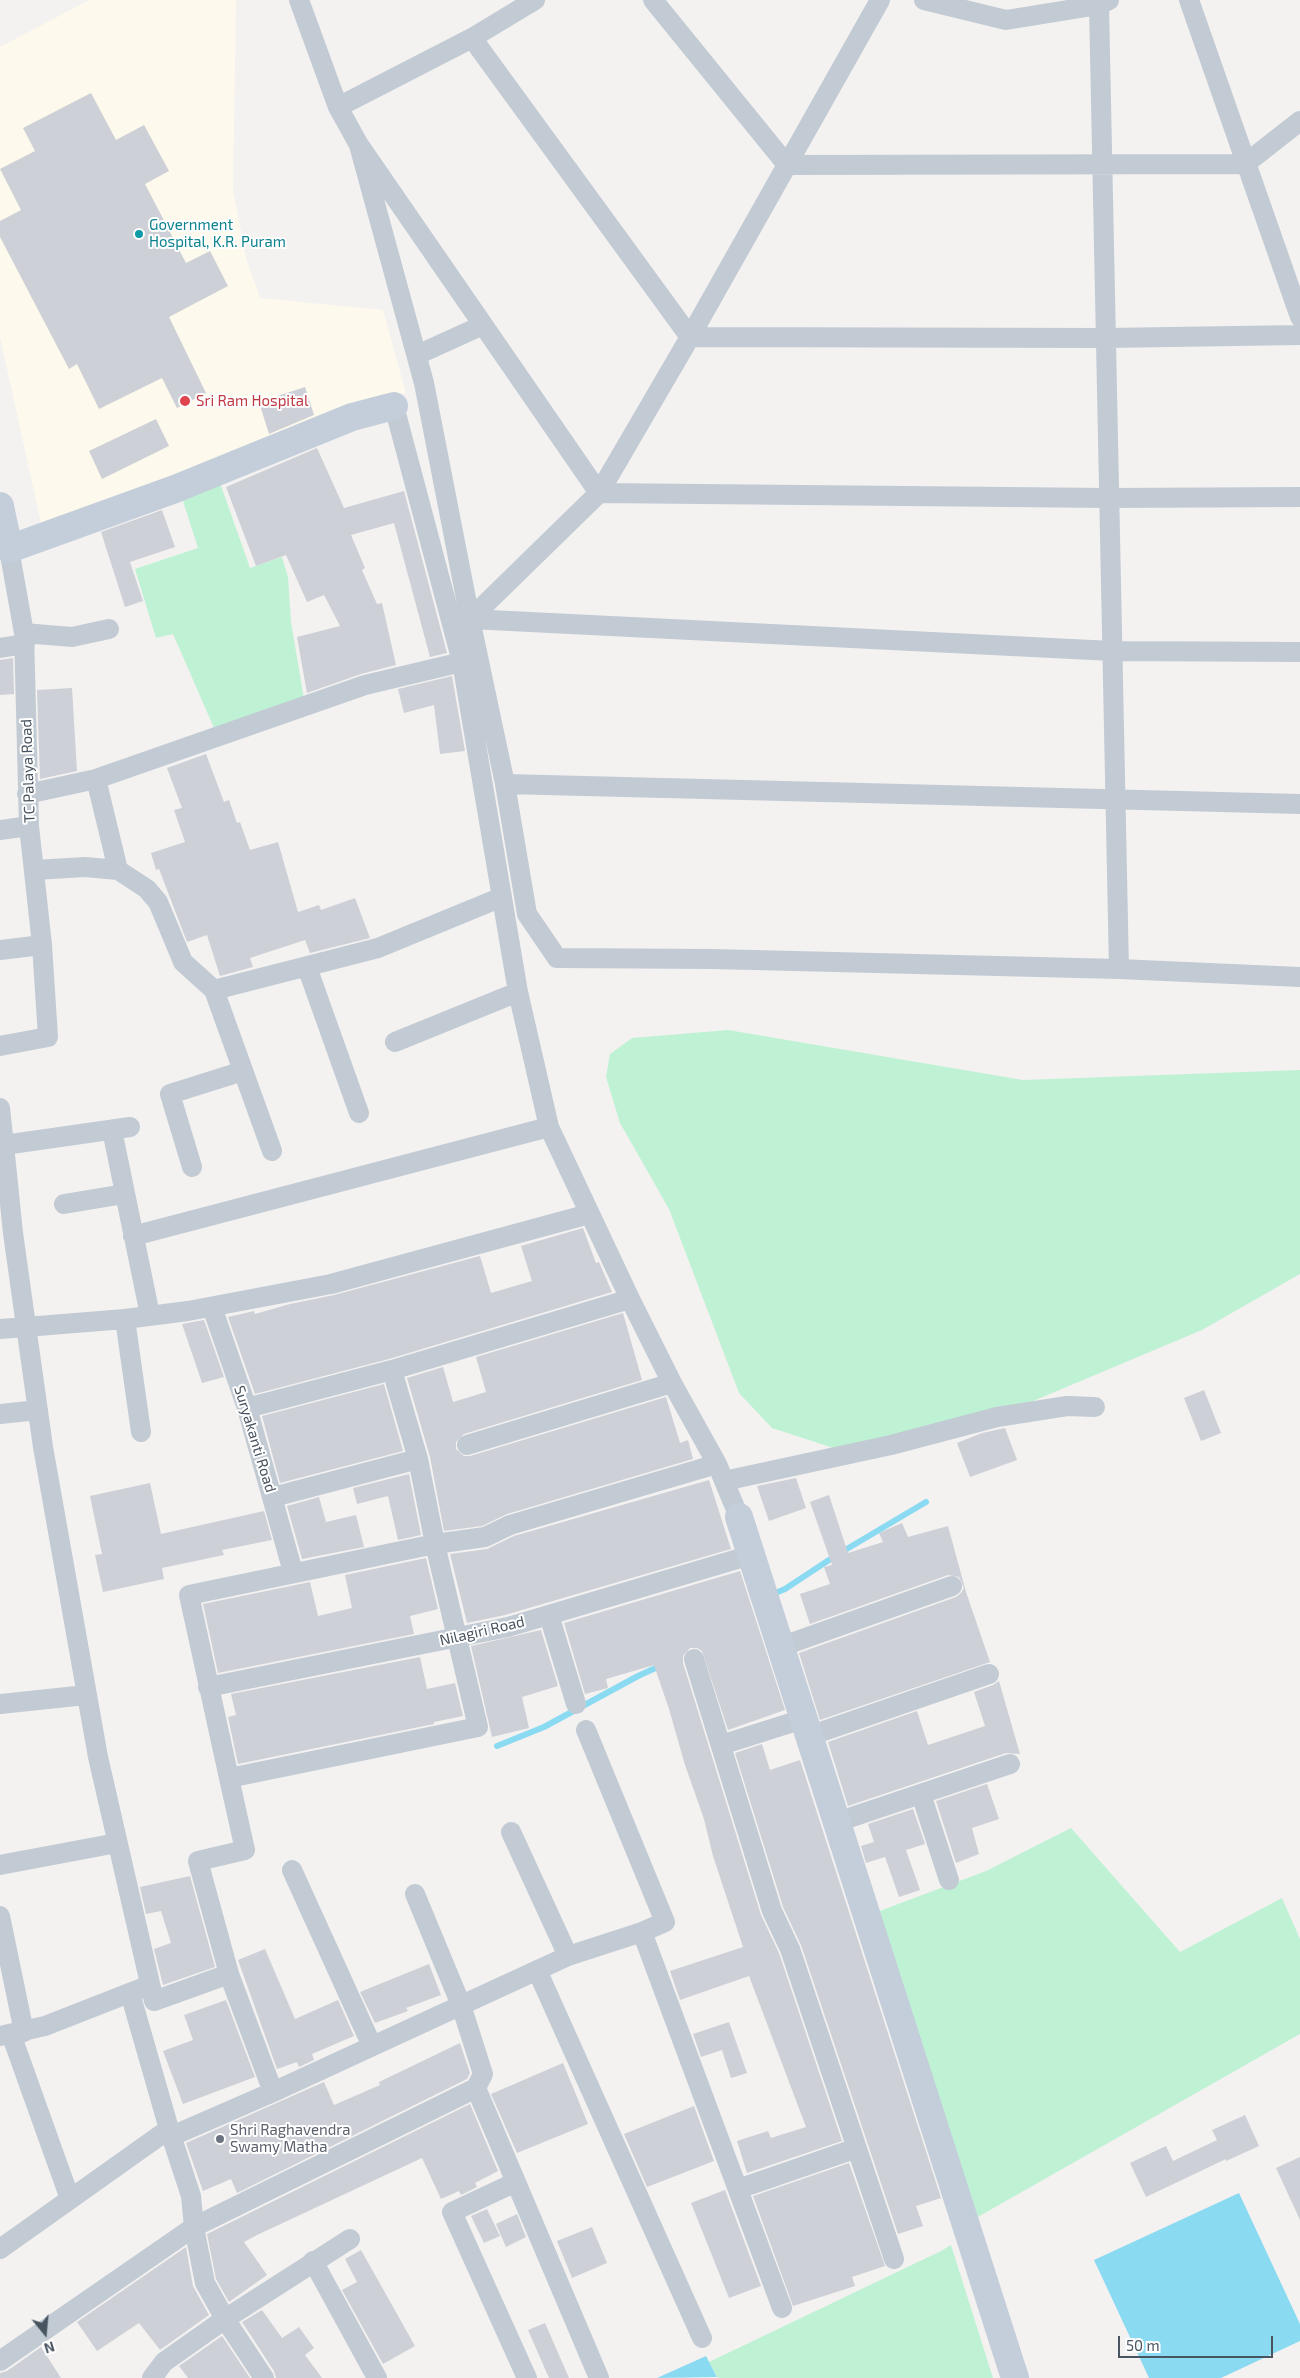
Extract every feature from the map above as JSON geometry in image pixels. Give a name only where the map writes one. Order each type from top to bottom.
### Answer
[{"type":"street","points":[[299,0],[338,107],[359,145],[599,493]]},
{"type":"street","points":[[338,107],[472,38],[535,0]]},
{"type":"street","points":[[653,0],[787,165]]},
{"type":"street","points":[[470,619],[599,493],[690,337],[880,0]]},
{"type":"street","points":[[924,0],[1006,20],[1104,2],[1102,165],[1119,969]]},
{"type":"street","points":[[1189,0],[1300,317]]},
{"type":"street","points":[[472,38],[690,337]]},
{"type":"street","points":[[787,165],[1245,164],[1300,121]]},
{"type":"street","points":[[359,145],[424,383],[470,619],[505,784],[527,914],[557,958],[713,959],[1119,969],[1300,977]]},
{"type":"street","points":[[417,355],[483,325]]},
{"type":"street","points":[[690,337],[1106,338],[1300,335]]},
{"type":"street","points":[[4,549],[175,489],[352,417],[394,406],[462,662],[518,992],[549,1127],[630,1299],[720,1473],[739,1517],[1015,2378]]},
{"type":"street","points":[[599,493],[1300,498]]},
{"type":"street","name":"TC Palaya Road","points":[[0,506],[4,549],[25,639],[27,794],[42,945],[48,1037],[0,1046]]},
{"type":"street","points":[[470,619],[1112,651],[1300,652]]},
{"type":"street","points":[[0,648],[25,639],[72,637],[109,629]]},
{"type":"street","points":[[27,794],[96,779],[365,685],[462,662]]},
{"type":"street","points":[[96,779],[118,870]]},
{"type":"street","points":[[505,784],[1116,801],[1300,804]]},
{"type":"street","points":[[0,830],[29,826]]},
{"type":"street","points":[[35,870],[85,867],[118,870],[147,889],[158,902],[183,962],[214,990],[272,1151]]},
{"type":"street","points":[[214,990],[378,948],[502,897]]},
{"type":"street","points":[[0,950],[42,945]]},
{"type":"street","points":[[308,967],[359,1113]]},
{"type":"street","points":[[395,1042],[518,992]]},
{"type":"street","points":[[192,1167],[170,1094],[243,1071]]},
{"type":"street","points":[[0,1108],[6,1234],[26,1326],[38,1410],[86,1695],[117,1843],[154,2001],[229,1974]]},
{"type":"street","points":[[133,1236],[549,1127]]},
{"type":"street","points":[[2,1145],[121,1129],[124,1194],[150,1315]]},
{"type":"street","points":[[64,1204],[124,1194]]},
{"type":"street","points":[[0,1329],[125,1319],[212,1307],[331,1284],[589,1214]]},
{"type":"street","points":[[247,1408],[392,1370],[630,1299]]},
{"type":"street","name":"Suryakanti Road","points":[[212,1307],[247,1408],[293,1572]]},
{"type":"street","points":[[125,1319],[141,1432]]},
{"type":"street","points":[[229,1778],[478,1727],[435,1544],[418,1459],[392,1370]]},
{"type":"street","points":[[467,1445],[672,1383]]},
{"type":"street","points":[[273,2092],[229,1974],[198,1861],[244,1850],[189,1595],[435,1544],[485,1537],[510,1525],[720,1473],[891,1445],[997,1417],[1067,1406],[1095,1407]]},
{"type":"street","points":[[0,1414],[38,1410]]},
{"type":"street","points":[[273,1497],[418,1459]]},
{"type":"street","name":"Nilagiri Road","points":[[208,1687],[508,1627],[751,1555]]},
{"type":"street","points":[[780,1647],[952,1586]]},
{"type":"street","points":[[549,1615],[576,1704]]},
{"type":"street","points":[[694,1659],[772,1910],[790,1949],[894,2259]]},
{"type":"street","points":[[721,1745],[806,1727],[989,1674]]},
{"type":"street","points":[[0,1704],[86,1695]]},
{"type":"street","points":[[0,2249],[70,2199],[171,2132],[273,2092],[568,1956],[642,1932],[665,1922],[586,1730]]},
{"type":"street","points":[[837,1822],[1010,1764]]},
{"type":"street","points":[[921,1794],[949,1880]]},
{"type":"street","points":[[511,1832],[568,1956]]},
{"type":"street","points":[[0,1865],[117,1843]]},
{"type":"street","points":[[292,1870],[372,2046]]},
{"type":"street","points":[[0,2361],[194,2227],[476,2088],[483,2074],[461,2005],[415,1894]]},
{"type":"street","points":[[0,1916],[11,2034],[70,2199]]},
{"type":"street","points":[[642,1932],[782,2308]]},
{"type":"street","points":[[537,1970],[702,2338]]},
{"type":"street","points":[[11,2034],[150,1986]]},
{"type":"street","points":[[130,1993],[191,2196],[194,2227],[205,2283],[224,2319],[264,2378]]},
{"type":"street","points":[[476,2088],[599,2378]]},
{"type":"street","points":[[738,2189],[857,2148]]},
{"type":"street","points":[[516,2182],[452,2212],[526,2378]]},
{"type":"street","points":[[152,2378],[164,2362],[224,2319],[350,2239]]},
{"type":"street","points":[[313,2261],[377,2378]]},
{"type":"shaded area","name":"Government Hospital, K.R. Puram","points":[[89,0],[236,0],[233,190],[246,258],[260,298],[383,310],[406,393],[41,523],[0,337],[0,47]]},
{"type":"green space","points":[[219,480],[250,568],[282,557],[288,577],[291,622],[304,699],[214,728],[173,634],[156,638],[135,569],[198,548],[181,495]]},
{"type":"green space","points":[[728,1030],[1023,1080],[1300,1070],[1300,1274],[1202,1330],[1019,1407],[858,1456],[772,1428],[739,1393],[669,1209],[620,1123],[606,1077],[610,1054],[632,1038]]},
{"type":"green space","points":[[1071,1828],[1180,1952],[1282,1898],[1300,1939],[1300,2034],[976,2218],[877,1912],[986,1871]]},
{"type":"green space","points":[[951,2245],[993,2378],[718,2378],[709,2362],[941,2251]]},
{"type":"water","points":[[1239,2193],[1300,2324],[1300,2341],[1221,2378],[1149,2378],[1094,2260]]},
{"type":"water","points":[[706,2356],[717,2377],[657,2378]]},
{"type":"building","name":"Government Hospital, K.R. Puram","points":[[91,93],[116,140],[144,125],[169,171],[145,184],[186,263],[210,251],[228,286],[169,317],[206,393],[177,408],[162,378],[99,409],[77,364],[69,369],[0,237],[0,221],[21,210],[0,169],[35,151],[23,128]]},
{"type":"building","points":[[305,387],[314,415],[269,434],[259,402]]},
{"type":"building","points":[[156,419],[169,446],[102,479],[89,451]]},
{"type":"building","points":[[317,448],[344,508],[404,491],[447,653],[430,657],[394,523],[351,535],[365,568],[362,570],[377,604],[382,603],[396,665],[361,674],[307,693],[297,637],[340,626],[324,595],[307,602],[286,555],[256,566],[226,487]]},
{"type":"building","points":[[162,510],[175,547],[130,562],[143,601],[125,607],[101,532]]},
{"type":"building","points":[[13,658],[14,694],[0,695],[0,660]]},
{"type":"building","points":[[452,676],[465,751],[440,754],[434,705],[404,713],[398,689]]},
{"type":"building","points":[[72,688],[77,771],[40,779],[37,690]]},
{"type":"building","points":[[206,754],[224,802],[229,800],[237,823],[240,822],[250,850],[278,842],[298,912],[319,905],[321,910],[355,898],[370,938],[310,953],[305,940],[250,958],[253,967],[220,976],[207,935],[187,942],[159,869],[156,870],[151,853],[185,842],[174,810],[182,808],[167,768]]},
{"type":"building","points":[[583,1228],[596,1263],[599,1262],[612,1292],[389,1359],[255,1394],[228,1317],[254,1311],[255,1314],[290,1304],[334,1295],[480,1256],[491,1293],[532,1281],[521,1246]]},
{"type":"building","points":[[623,1313],[642,1380],[464,1434],[456,1442],[456,1449],[464,1456],[470,1456],[666,1397],[680,1443],[688,1440],[693,1459],[507,1514],[482,1526],[444,1531],[430,1457],[407,1378],[443,1367],[453,1402],[486,1392],[476,1357]]},
{"type":"building","points":[[204,1320],[224,1377],[202,1383],[182,1324]]},
{"type":"building","points":[[384,1384],[403,1451],[280,1483],[262,1416]]},
{"type":"building","points":[[1204,1390],[1221,1433],[1201,1441],[1184,1398]]},
{"type":"building","points":[[1005,1428],[1017,1460],[970,1477],[957,1443],[982,1433]]},
{"type":"building","points":[[409,1474],[421,1535],[398,1540],[388,1496],[357,1504],[353,1488]]},
{"type":"building","points":[[796,1478],[806,1508],[769,1521],[757,1486]]},
{"type":"building","points":[[709,1480],[731,1549],[505,1615],[467,1623],[450,1554],[487,1549],[514,1536]]},
{"type":"building","points":[[150,1483],[161,1534],[264,1511],[272,1540],[222,1550],[224,1555],[162,1568],[164,1579],[103,1592],[95,1555],[102,1554],[90,1496]]},
{"type":"building","points":[[829,1495],[848,1553],[883,1542],[879,1533],[902,1523],[908,1537],[948,1526],[966,1592],[990,1662],[820,1720],[799,1653],[956,1597],[964,1588],[959,1577],[948,1575],[810,1624],[800,1594],[830,1584],[824,1567],[832,1565],[810,1502]]},
{"type":"building","points":[[319,1497],[326,1522],[356,1515],[364,1547],[302,1559],[287,1506]]},
{"type":"building","points":[[426,1558],[438,1609],[410,1616],[414,1634],[218,1673],[203,1604],[310,1582],[318,1616],[352,1608],[345,1575]]},
{"type":"building","points":[[740,1571],[785,1710],[728,1730],[702,1651],[697,1648],[690,1648],[683,1656],[683,1663],[761,1915],[779,1953],[842,2141],[747,2173],[737,2141],[768,2131],[771,2138],[806,2127],[749,1976],[680,2000],[670,1971],[743,1947],[713,1856],[704,1819],[685,1765],[669,1709],[654,1665],[606,1679],[608,1688],[585,1694],[564,1623]]},
{"type":"building","points":[[541,1630],[558,1686],[522,1697],[529,1728],[492,1737],[471,1646]]},
{"type":"building","points":[[420,1657],[427,1689],[455,1683],[463,1716],[434,1722],[434,1724],[238,1764],[228,1717],[236,1715],[231,1694]]},
{"type":"building","points":[[999,1681],[1020,1754],[1006,1753],[848,1806],[828,1742],[917,1711],[928,1745],[985,1726],[974,1692]]},
{"type":"building","points":[[762,1744],[770,1770],[800,1760],[941,2198],[916,2206],[923,2226],[898,2234],[801,1945],[783,1907],[735,1753]]},
{"type":"building","points":[[987,1784],[999,1819],[972,1828],[979,1854],[956,1863],[936,1801]]},
{"type":"building","points":[[913,1809],[925,1844],[906,1850],[920,1890],[899,1897],[885,1857],[866,1863],[861,1846],[874,1842],[868,1824]]},
{"type":"building","points":[[190,1876],[215,1967],[163,1985],[154,1949],[171,1943],[161,1911],[146,1914],[140,1887]]},
{"type":"building","points":[[265,1949],[295,2019],[338,2000],[354,2036],[312,2054],[314,2060],[299,2067],[297,2062],[277,2069],[238,1960]]},
{"type":"building","points":[[429,1964],[441,1995],[406,2008],[408,2011],[375,2023],[360,1992]]},
{"type":"building","points":[[226,2000],[255,2077],[183,2104],[163,2051],[193,2040],[184,2015]]},
{"type":"building","points":[[729,2022],[747,2073],[731,2078],[722,2050],[701,2057],[693,2034]]},
{"type":"building","points":[[460,2043],[470,2073],[467,2079],[237,2193],[231,2179],[203,2191],[186,2143],[324,2082],[334,2105],[380,2085],[379,2082]]},
{"type":"building","points":[[563,2063],[588,2124],[517,2153],[491,2094]]},
{"type":"building","points":[[470,2104],[498,2171],[475,2183],[477,2187],[461,2195],[459,2191],[441,2199],[422,2158],[257,2235],[244,2242],[267,2275],[229,2302],[216,2279],[207,2234]]},
{"type":"building","points":[[694,2106],[714,2161],[647,2187],[624,2134]]},
{"type":"building","points":[[1245,2115],[1259,2146],[1226,2161],[1226,2159],[1146,2197],[1130,2163],[1166,2146],[1173,2161],[1217,2140],[1212,2130]]},
{"type":"building","points":[[1300,2157],[1300,2220],[1276,2168]]},
{"type":"building","points":[[849,2163],[885,2266],[852,2277],[855,2286],[793,2306],[753,2196]]},
{"type":"building","points":[[725,2190],[761,2286],[729,2298],[691,2203]]},
{"type":"building","points":[[487,2209],[500,2236],[484,2243],[471,2216]]},
{"type":"building","points":[[517,2214],[526,2237],[506,2247],[496,2224]]},
{"type":"building","points":[[592,2227],[607,2263],[572,2278],[557,2241]]},
{"type":"building","points":[[186,2247],[193,2286],[209,2315],[160,2350],[139,2323],[97,2351],[77,2322]]},
{"type":"building","points":[[361,2250],[415,2346],[383,2364],[342,2290],[357,2282],[345,2259]]},
{"type":"building","points":[[262,2310],[282,2338],[299,2327],[314,2348],[305,2355],[322,2378],[276,2378],[274,2371],[242,2322]]},
{"type":"building","points":[[545,2323],[569,2378],[549,2378],[528,2330]]},
{"type":"building","points":[[222,2336],[250,2378],[188,2378],[179,2366]]},
{"type":"building","points":[[41,2347],[61,2378],[0,2378],[0,2373],[7,2371]]},
{"type":"waterway","points":[[771,1595],[785,1589],[835,1556],[926,1502]]},
{"type":"waterway","points":[[497,1746],[544,1727],[662,1665]]},
{"type":"place","name":"Government Hospital, K.R. Puram","points":[[139,234]]},
{"type":"place","name":"Sri Ram Hospital","points":[[185,401]]},
{"type":"place","name":"Shri Raghavendra Swamy Matha","points":[[220,2139]]}]
